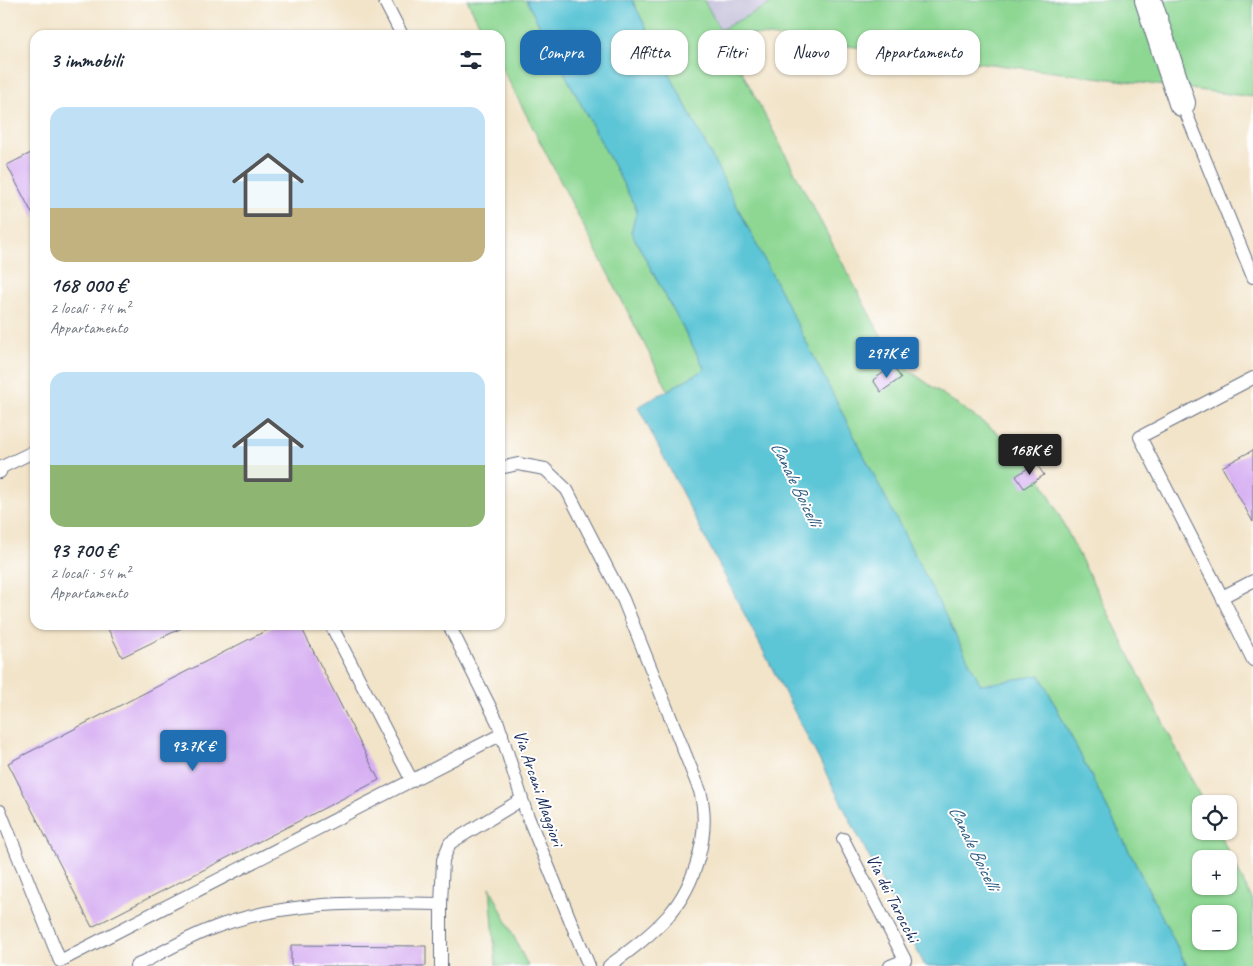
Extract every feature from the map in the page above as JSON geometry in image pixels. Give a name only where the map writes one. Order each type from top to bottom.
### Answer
[{"type":"street","points":[[1148,0],[1182,103]]},
{"type":"lane","points":[[384,0],[399,30]]},
{"type":"lane","points":[[1182,103],[1253,277]]},
{"type":"lane","points":[[1253,378],[1140,437],[1253,660]]},
{"type":"lane","points":[[0,472],[2,467],[30,453]]},
{"type":"lane","points":[[505,467],[518,464],[545,469],[567,490],[622,599],[700,791],[705,808],[703,838],[698,858],[679,901],[652,931],[609,966]]},
{"type":"lane","points":[[1222,597],[1253,581]]},
{"type":"lane","points":[[334,630],[412,781]]},
{"type":"lane","name":"Via Arcani Maggiori","points":[[453,630],[489,701],[502,734],[522,800],[589,966]]},
{"type":"lane","points":[[0,811],[60,961],[502,734]]},
{"type":"lane","points":[[441,966],[443,860],[450,843],[522,800]]},
{"type":"lane","name":"Via dei Tarocchi","points":[[843,839],[904,960],[890,966]]},
{"type":"lane","points":[[136,966],[207,930],[279,911],[366,902],[441,904]]},
{"type":"shaded area","points":[[704,0],[778,0],[720,30]]},
{"type":"green space","points":[[467,0],[526,0],[542,30],[520,30],[520,75],[566,75],[637,210],[631,232],[705,369],[668,390],[505,74],[505,30],[482,30]]},
{"type":"green space","points":[[632,0],[704,0],[720,30],[698,30],[698,75],[743,75],[893,359],[1029,455],[1199,795],[1192,795],[1192,840],[1222,840],[1228,850],[1192,850],[1192,895],[1237,895],[1237,869],[1253,901],[1253,966],[1187,966],[1040,675],[981,686],[670,75],[688,75],[688,30],[647,30]]},
{"type":"green space","points":[[778,0],[1253,0],[1253,97],[980,63],[980,30],[857,30],[857,47],[847,46],[847,30],[775,30],[775,37],[765,36],[765,30],[720,30]]},
{"type":"green space","points":[[490,887],[528,966],[496,966]]},
{"type":"water","name":"Canale Boicelli","points":[[526,0],[632,0],[647,30],[611,30],[611,75],[670,75],[981,685],[1040,675],[1187,966],[925,966],[638,407],[705,369],[631,232],[637,210],[566,75],[601,75],[601,30],[542,30]]},
{"type":"building","points":[[30,154],[30,209],[7,165]]},
{"type":"building","points":[[893,366],[901,378],[881,392],[873,380]]},
{"type":"building","points":[[1253,450],[1253,522],[1222,467]]},
{"type":"building","points":[[1036,463],[1044,475],[1024,488],[1016,476]]},
{"type":"building","points":[[108,630],[178,630],[122,657]]},
{"type":"building","points":[[267,630],[303,630],[379,780],[92,927],[8,763]]},
{"type":"building","points":[[291,945],[426,946],[426,966],[291,966]]}]
